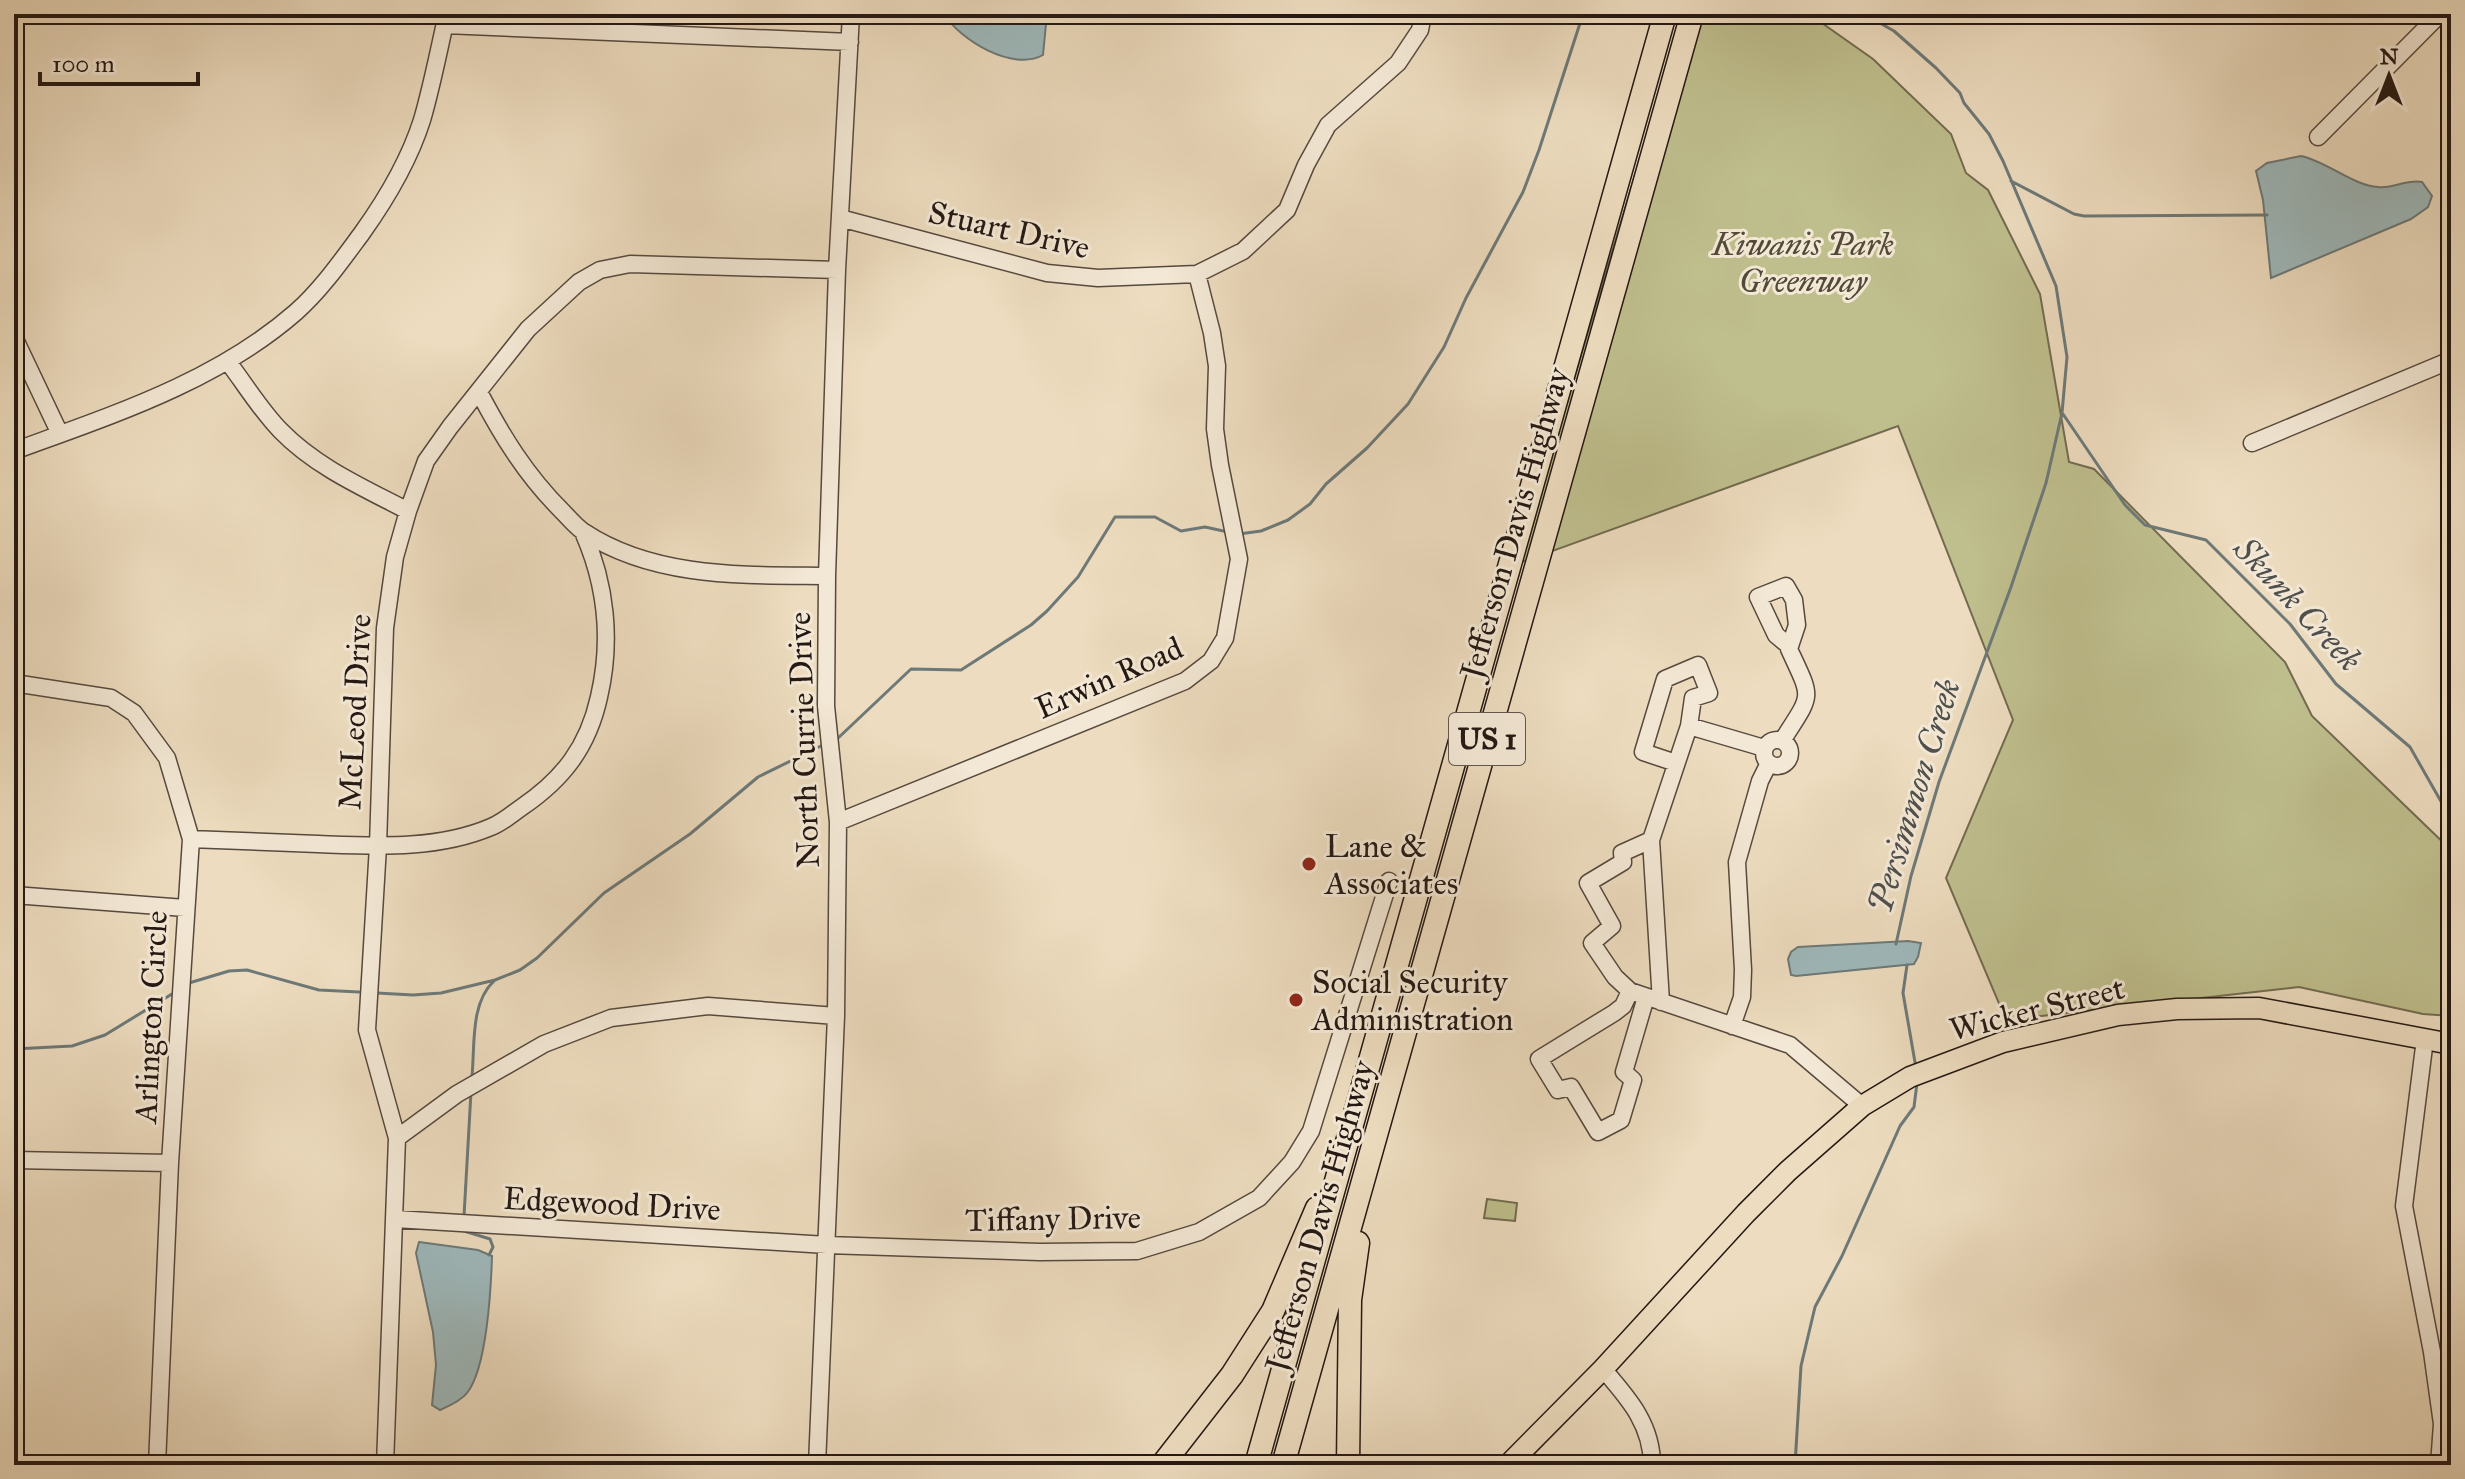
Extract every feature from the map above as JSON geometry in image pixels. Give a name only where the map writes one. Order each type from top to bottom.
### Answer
[{"type":"highway","name":"Jefferson Davis Highway","points":[[1256,1465],[1665,14]]},
{"type":"highway","name":"Jefferson Davis Highway","points":[[1283,1465],[1692,14]]},
{"type":"highway","points":[[1162,1465],[1232,1375],[1273,1311],[1359,1103]]},
{"type":"highway","points":[[1348,1465],[1350,1300],[1375,1142]]},
{"type":"main road","name":"Wicker Street","points":[[1508,1465],[1603,1369],[1746,1213],[1862,1106],[1910,1077],[2003,1042],[2118,1015],[2177,1009],[2259,1008],[2451,1044]]},
{"type":"street","name":"North Currie Drive","points":[[817,1465],[836,1016],[838,822],[826,706],[827,576],[837,270],[851,14]]},
{"type":"street","name":"Stuart Drive","points":[[840,218],[1047,273],[1098,278],[1197,274],[1243,251],[1287,210],[1306,165],[1328,125],[1398,63],[1420,30],[1423,14]]},
{"type":"street","points":[[2318,137],[2440,14]]},
{"type":"street","points":[[14,451],[157,396],[228,362],[258,343],[298,310],[344,258],[401,170],[421,121],[446,20],[850,42]]},
{"type":"street","name":"McLeod Drive","points":[[385,1465],[397,1138],[367,1030],[378,846],[386,619],[395,557],[426,461],[528,329],[579,282],[600,270],[630,264],[837,270]]},
{"type":"street","name":"Erwin Road","points":[[838,822],[1185,681],[1211,661],[1225,638],[1239,559],[1215,429],[1217,366],[1197,274]]},
{"type":"street","points":[[14,337],[60,434]]},
{"type":"street","points":[[2252,443],[2451,360]]},
{"type":"street","points":[[228,362],[291,440],[345,478],[408,511]]},
{"type":"street","points":[[479,392],[505,442],[536,485],[583,532],[634,556],[679,567],[725,575],[827,576]]},
{"type":"street","points":[[191,839],[378,846],[433,842],[493,827],[546,791],[574,762],[596,712],[606,669],[607,630],[596,563],[583,532]]},
{"type":"street","points":[[1782,741],[1807,702],[1808,691],[1788,645]]},
{"type":"street","points":[[1630,991],[1623,1006],[1614,1013],[1539,1059],[1558,1090],[1571,1087],[1598,1132],[1621,1120],[1633,1080],[1624,1072],[1654,1000],[1651,840],[1689,726],[1693,698],[1709,693],[1698,665],[1665,679],[1643,752],[1676,763]]},
{"type":"street","name":"Arlington Circle","points":[[14,683],[111,698],[134,713],[167,758],[191,839],[170,1163],[157,1465]]},
{"type":"street","points":[[1689,726],[1767,756],[1777,766],[1787,761],[1789,750],[1782,741],[1772,740],[1767,756],[1737,862],[1743,970],[1742,997],[1732,1026]]},
{"type":"street","points":[[1651,840],[1622,853],[1623,862],[1588,883],[1612,926],[1592,943],[1615,977],[1630,991],[1790,1045],[1862,1106]]},
{"type":"street","name":"Tiffany Drive","points":[[827,1245],[1040,1252],[1137,1251],[1199,1232],[1259,1198],[1292,1162],[1311,1131],[1389,881]]},
{"type":"street","points":[[14,895],[185,908]]},
{"type":"street","points":[[397,1138],[457,1094],[544,1044],[611,1018],[708,1006],[836,1016]]},
{"type":"street","points":[[2425,1039],[2404,1206],[2432,1352],[2442,1424],[2439,1465]]},
{"type":"street","points":[[14,1160],[170,1163]]},
{"type":"street","name":"Edgewood Drive","points":[[395,1219],[827,1245]]},
{"type":"street","points":[[1603,1369],[1638,1411],[1652,1448],[1652,1465]]},
{"type":"green space","name":"Kiwanis Park Greenway","points":[[1683,14],[1809,14],[1873,59],[1951,134],[1966,173],[1988,190],[2040,294],[2069,462],[2094,469],[2285,662],[2312,716],[2451,850],[2451,1016],[2423,1014],[2299,987],[2006,1020],[1946,878],[2013,720],[1898,426],[1519,563]]},
{"type":"green space","points":[[1487,1199],[1517,1203],[1515,1221],[1484,1218]]},
{"type":"water","points":[[944,14],[1047,14],[1043,55],[1017,59],[988,51],[962,34]]},
{"type":"water","points":[[2301,156],[2369,186],[2422,182],[2432,196],[2428,207],[2411,219],[2271,278],[2263,200],[2256,171],[2267,163]]},
{"type":"water","points":[[1908,941],[1921,943],[1914,964],[1791,975],[1788,959],[1798,947]]},
{"type":"water","points":[[419,1242],[478,1250],[492,1256],[487,1327],[474,1381],[464,1396],[440,1410],[432,1405],[436,1365],[433,1332],[416,1253]]},
{"type":"waterway","points":[[1239,534],[1261,531],[1288,520],[1310,504],[1326,484],[1367,448],[1408,404],[1444,347],[1466,298],[1523,192],[1583,14]]},
{"type":"waterway","name":"Persimmon Creek","points":[[1864,14],[1894,31],[1936,68],[1960,93],[1964,103],[1989,134],[2056,286],[2067,357],[2062,413],[2046,483],[1939,782],[1911,876],[1896,944]]},
{"type":"waterway","points":[[2011,181],[2074,214],[2084,216],[2267,215]]},
{"type":"waterway","name":"Skunk Creek","points":[[2063,414],[2125,505],[2145,525],[2206,540],[2290,624],[2336,684],[2410,747],[2451,819]]},
{"type":"waterway","points":[[836,740],[911,669],[961,670],[1031,625],[1078,577],[1115,517],[1155,517],[1181,531],[1205,527],[1228,532]]},
{"type":"waterway","points":[[377,993],[441,993],[495,980],[520,970],[537,958],[604,893],[690,834],[758,777],[825,744]]},
{"type":"waterway","name":"Persimmon Creek","points":[[1907,965],[1903,993],[1916,1068]]},
{"type":"waterway","points":[[189,983],[229,971],[247,970],[319,990],[359,992]]},
{"type":"waterway","points":[[472,1076],[477,1013],[486,990],[494,981]]},
{"type":"waterway","points":[[14,1049],[72,1046],[105,1035],[172,994]]},
{"type":"waterway","name":"Persimmon Creek","points":[[1795,1465],[1801,1366],[1815,1307],[1842,1256],[1900,1126],[1914,1107],[1917,1083]]},
{"type":"waterway","points":[[464,1216],[471,1092]]},
{"type":"waterway","points":[[464,1231],[490,1239],[493,1247],[489,1255]]},
{"type":"place","name":"Lane & Associates","points":[[1309,864]]},
{"type":"place","name":"Social Security Administration","points":[[1296,1000]]}]
